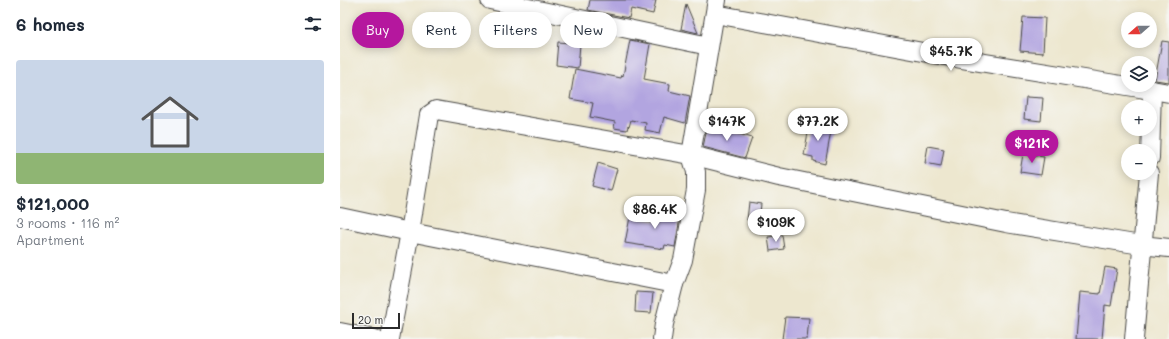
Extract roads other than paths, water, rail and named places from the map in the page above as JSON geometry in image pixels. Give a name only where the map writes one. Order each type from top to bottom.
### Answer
[{"type":"street","points":[[490,0],[709,46]]},
{"type":"street","points":[[662,339],[674,284],[683,260],[696,190],[696,172],[691,155],[716,7],[961,59],[1121,85]]},
{"type":"street","points":[[1157,91],[1169,93]]},
{"type":"street","points":[[1150,144],[1152,92]]},
{"type":"street","points":[[390,339],[410,232],[429,115],[436,110],[691,155],[779,177],[1006,223],[1141,245],[1169,248]]},
{"type":"street","points":[[1134,339],[1147,180]]},
{"type":"street","points":[[340,217],[674,284]]},
{"type":"street","points":[[340,332],[375,339]]}]
